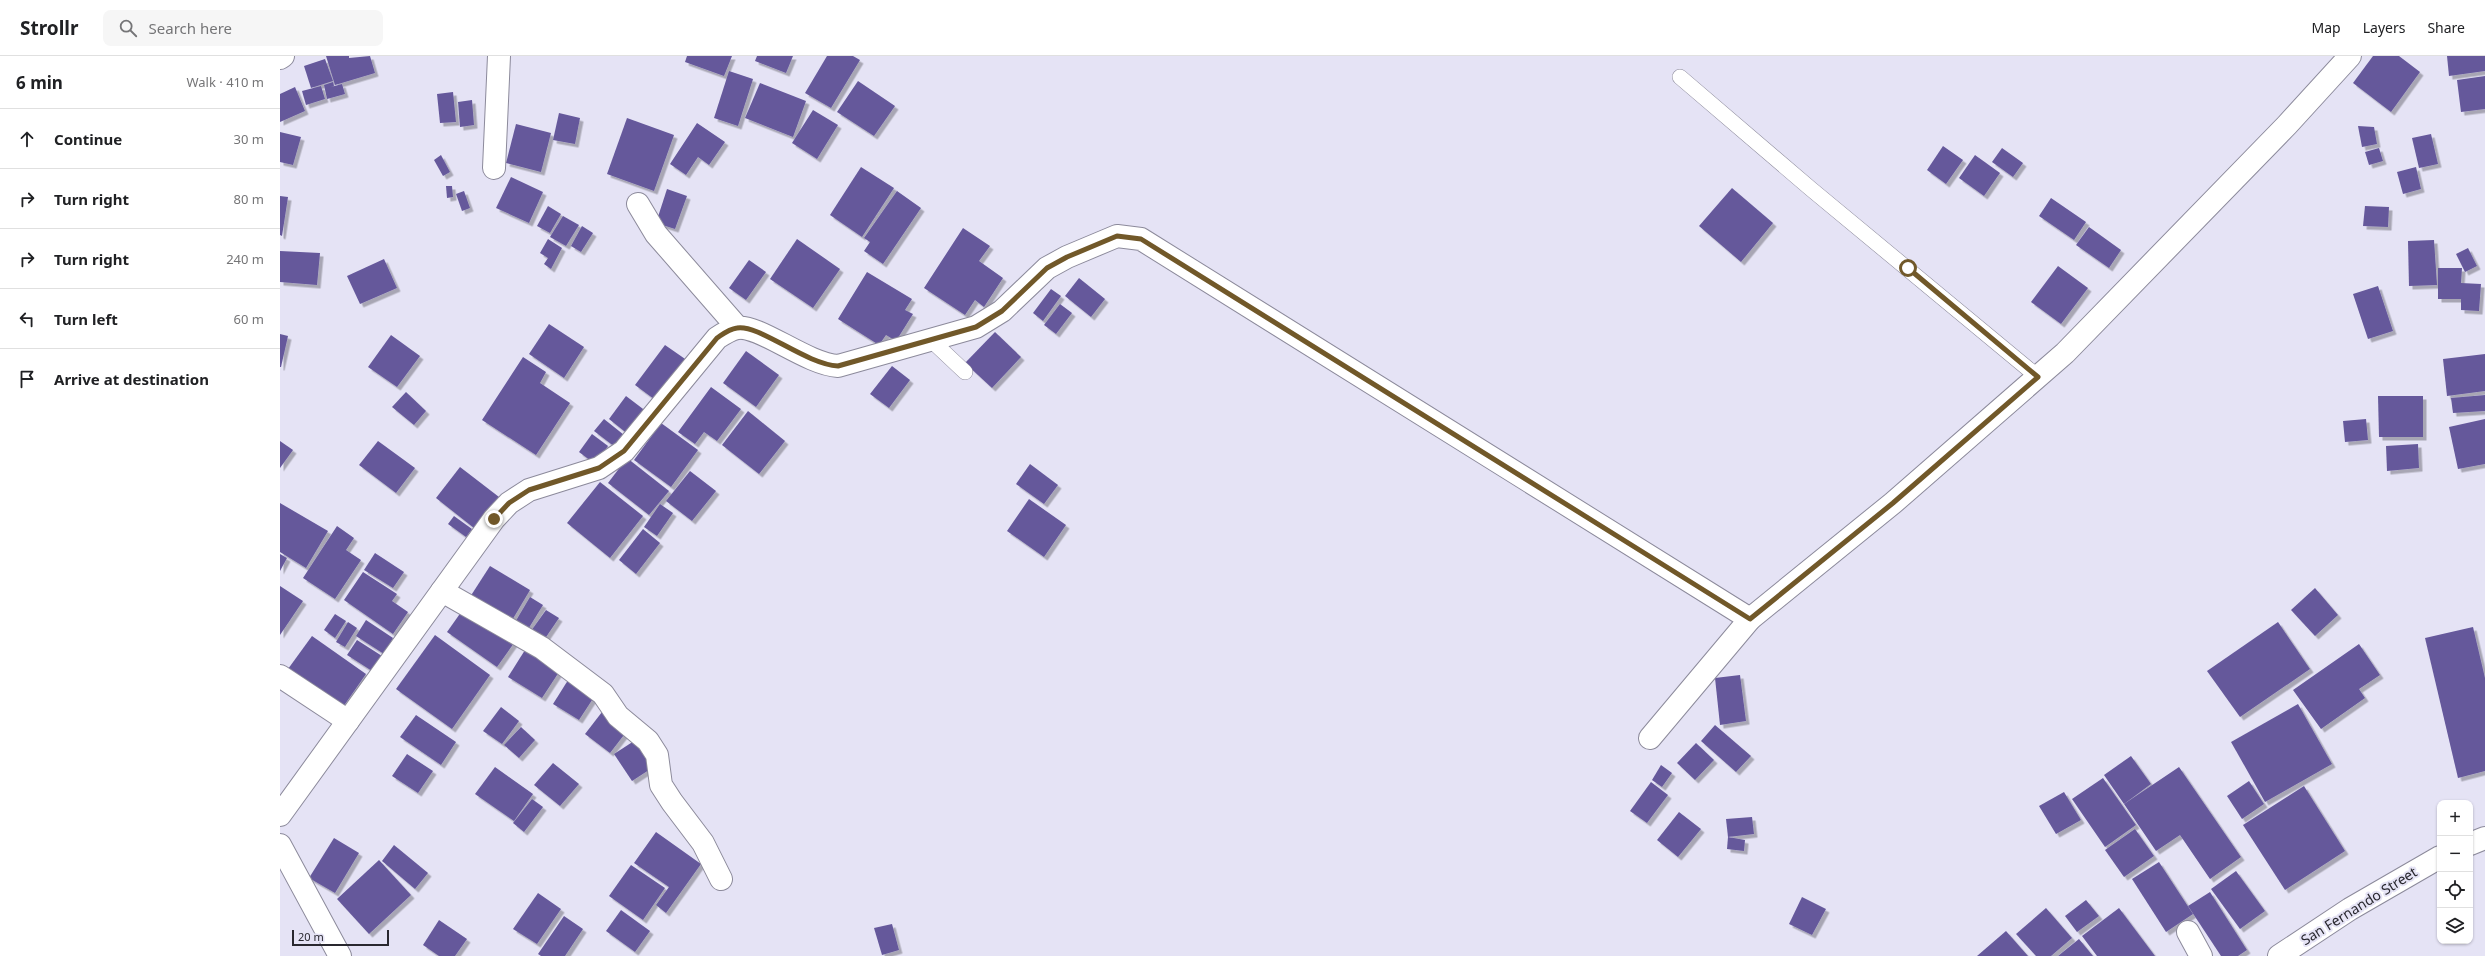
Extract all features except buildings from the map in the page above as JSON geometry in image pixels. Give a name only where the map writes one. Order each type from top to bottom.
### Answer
[{"type":"street","points":[[494,168],[499,56]]},
{"type":"street","points":[[1650,738],[1750,619],[1893,503],[2038,377],[2108,311],[2324,86],[2350,56]]},
{"type":"street","points":[[638,204],[656,234],[738,328]]},
{"type":"street","points":[[280,815],[494,519],[509,503],[529,490],[599,468],[624,451],[717,338],[727,331],[738,328],[751,329],[814,362],[838,366],[976,327],[989,321],[1047,268],[1067,257],[1117,236],[1141,239],[1750,619]]},
{"type":"street","points":[[442,591],[542,648],[603,694],[618,716],[648,741],[657,755],[662,785],[672,802],[703,843],[721,879]]},
{"type":"street","points":[[280,676],[348,721]]},
{"type":"street","points":[[2473,843],[2485,838]]},
{"type":"street","points":[[280,845],[340,956]]},
{"type":"street","name":"San Fernando Street","points":[[2279,956],[2350,909],[2437,859]]},
{"type":"street","points":[[2188,932],[2201,956]]},
{"type":"lane","points":[[1680,77],[1811,189],[2038,377]]},
{"type":"lane","points":[[931,340],[965,372]]},
{"type":"route","points":[[494,519],[509,503],[529,490],[599,468],[624,451],[717,338],[727,331],[738,328],[751,329],[814,362],[838,366],[976,327],[989,321],[1002,311],[1047,268],[1067,257],[1117,236],[1141,239],[1750,619],[1893,503],[2038,377],[1908,268]]}]
